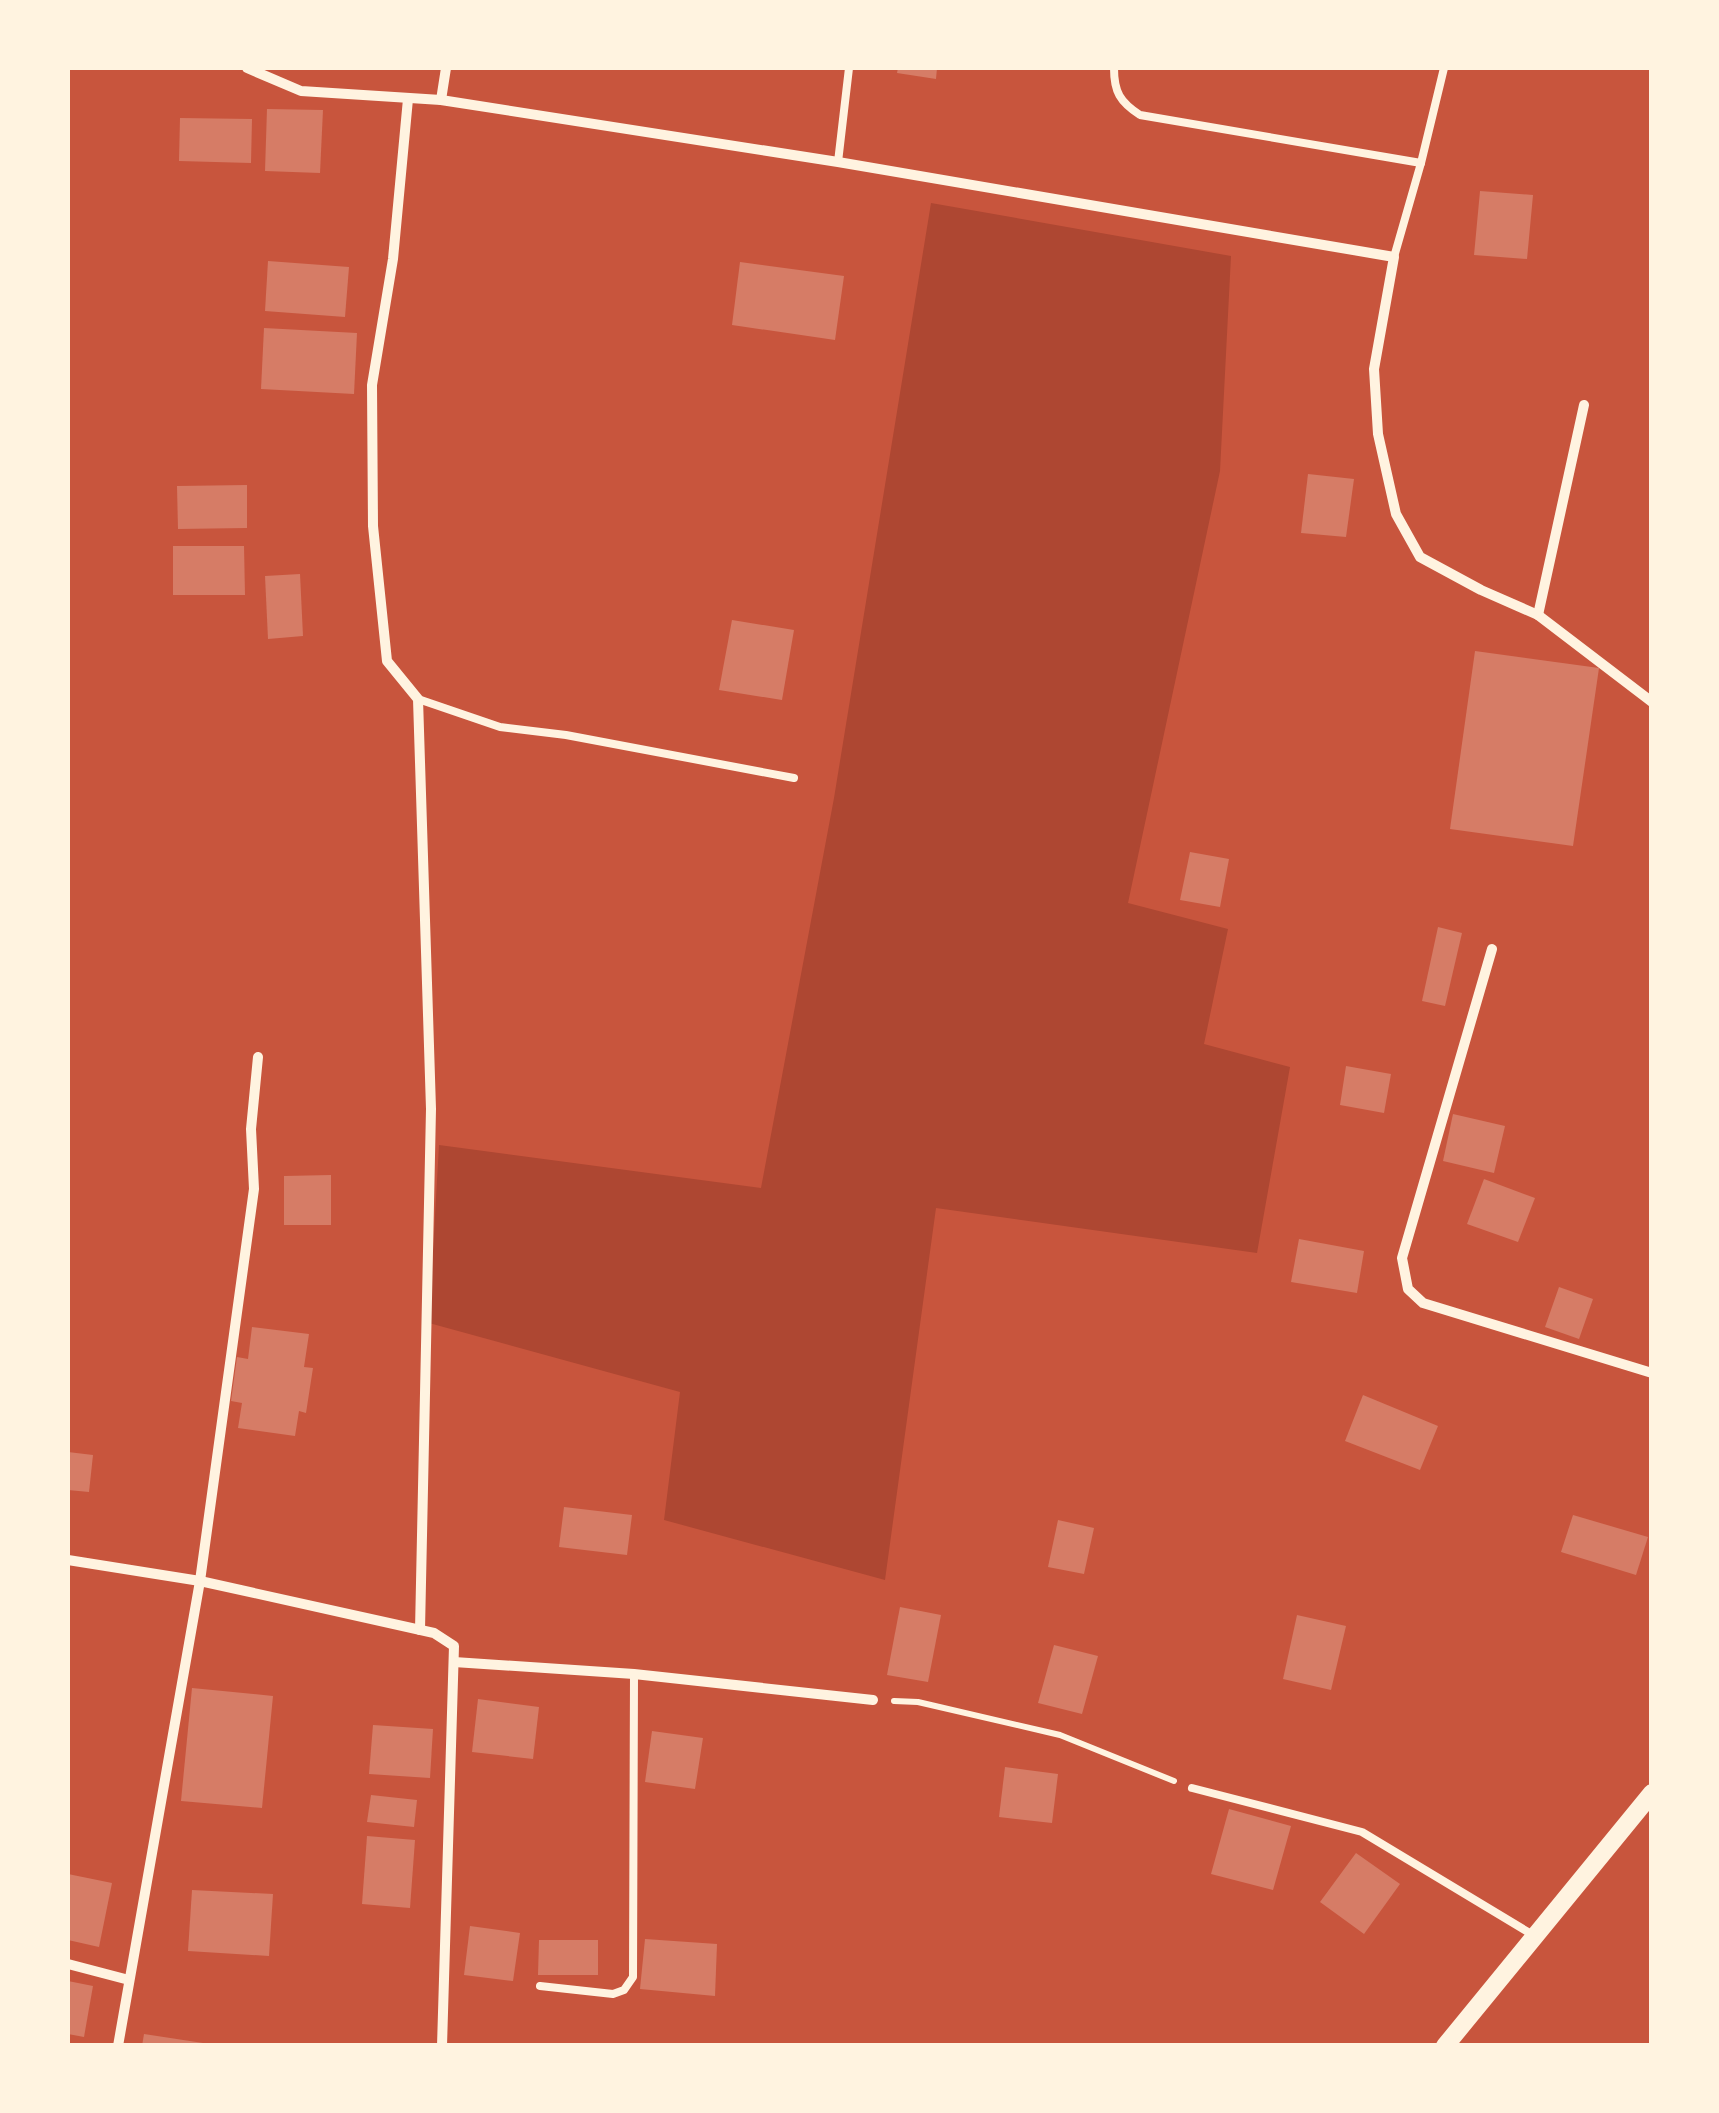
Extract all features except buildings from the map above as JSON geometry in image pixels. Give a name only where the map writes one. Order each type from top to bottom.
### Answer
[{"type":"street","points":[[247,68],[300,91],[441,100],[838,162],[1394,257],[1374,369],[1378,434],[1396,514],[1420,557],[1538,616],[1652,702]]},
{"type":"street","points":[[441,100],[446,68]]},
{"type":"street","points":[[408,99],[393,258],[372,385],[373,526],[386,662],[418,699],[430,1109],[420,1630]]},
{"type":"street","points":[[1538,616],[1584,405]]},
{"type":"street","points":[[1492,949],[1402,1258],[1408,1289],[1422,1304],[1652,1373]]},
{"type":"street","points":[[118,2046],[200,1581],[254,1188],[251,1128],[258,1057]]},
{"type":"street","points":[[68,1560],[200,1581],[434,1633],[454,1646],[442,2046]]},
{"type":"street","points":[[454,1662],[634,1674],[873,1700]]},
{"type":"street","points":[[1445,2046],[1652,1793]]},
{"type":"street","points":[[68,1964],[129,1980]]},
{"type":"lane","points":[[838,162],[849,68]]},
{"type":"lane","points":[[1114,68],[1114,84],[1122,103],[1140,115],[1421,163]]},
{"type":"lane","points":[[1394,257],[1444,68]]},
{"type":"lane","points":[[418,699],[500,727],[566,735],[794,778]]},
{"type":"lane","points":[[540,1986],[613,1994],[624,1990],[633,1977],[634,1674]]},
{"type":"lane","points":[[1192,1788],[1362,1832],[1534,1936]]},
{"type":"path","points":[[873,1700],[918,1702],[1060,1735],[1192,1788]]},
{"type":"shaded area","points":[[931,203],[1231,256],[1220,471],[1128,903],[1228,929],[1204,1044],[1290,1067],[1257,1253],[936,1208],[885,1580],[664,1520],[680,1392],[429,1323],[439,1145],[761,1188],[834,798]]}]
